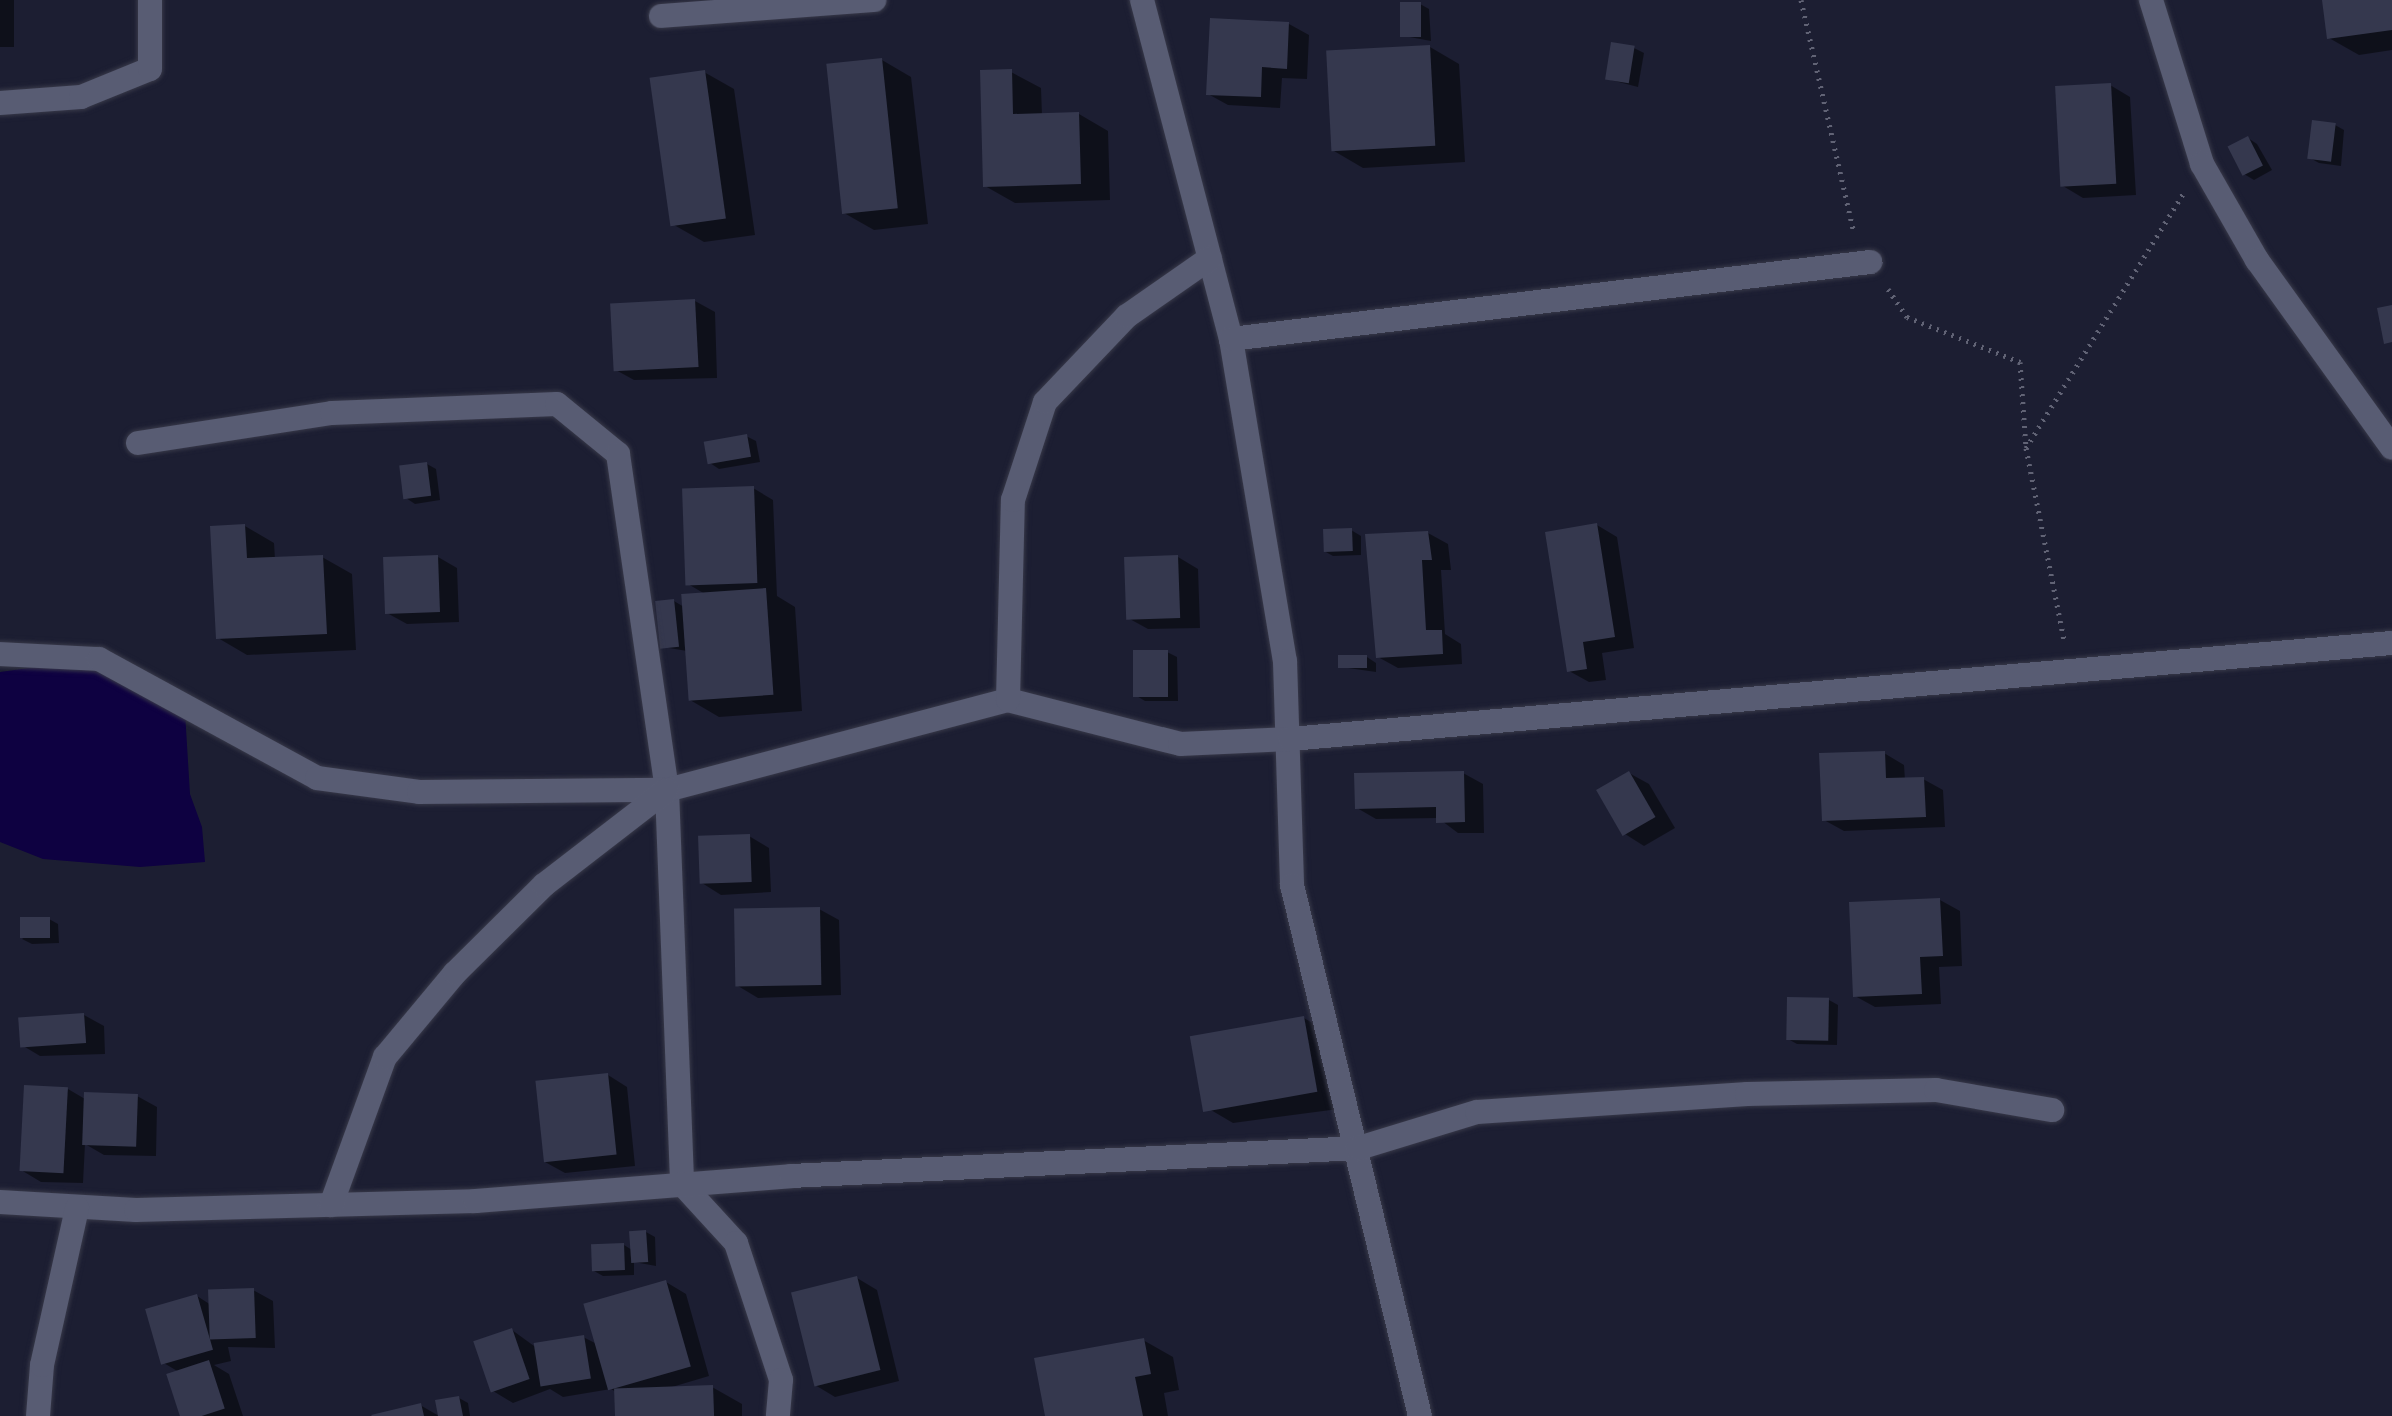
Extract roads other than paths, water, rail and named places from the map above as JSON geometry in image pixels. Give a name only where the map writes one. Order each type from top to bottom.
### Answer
[{"type":"street","points":[[0,103],[81,97],[150,69],[150,0]]},
{"type":"street","points":[[661,16],[874,0]]},
{"type":"street","points":[[1142,0],[1231,339],[1285,661],[1290,739],[1292,885],[1359,1148],[1420,1416]]},
{"type":"street","points":[[2151,0],[2202,164],[2257,260],[2392,448]]},
{"type":"street","points":[[1008,700],[1013,500],[1045,402],[1127,316],[1210,258]]},
{"type":"street","points":[[1231,339],[1870,262]]},
{"type":"street","points":[[138,443],[332,413],[557,404],[618,454],[667,790],[682,1184],[736,1243],[781,1380],[778,1416]]},
{"type":"street","points":[[0,654],[99,659],[317,778],[419,792],[667,790],[1008,700],[1180,744],[1290,739],[2392,643]]},
{"type":"street","points":[[331,1205],[385,1057],[455,973],[544,885],[667,790]]},
{"type":"street","points":[[0,1202],[77,1208],[475,1201],[682,1184],[1359,1148],[1477,1112],[1747,1094],[1936,1090],[2052,1110]]},
{"type":"street","points":[[38,1416],[42,1365],[77,1208]]}]
